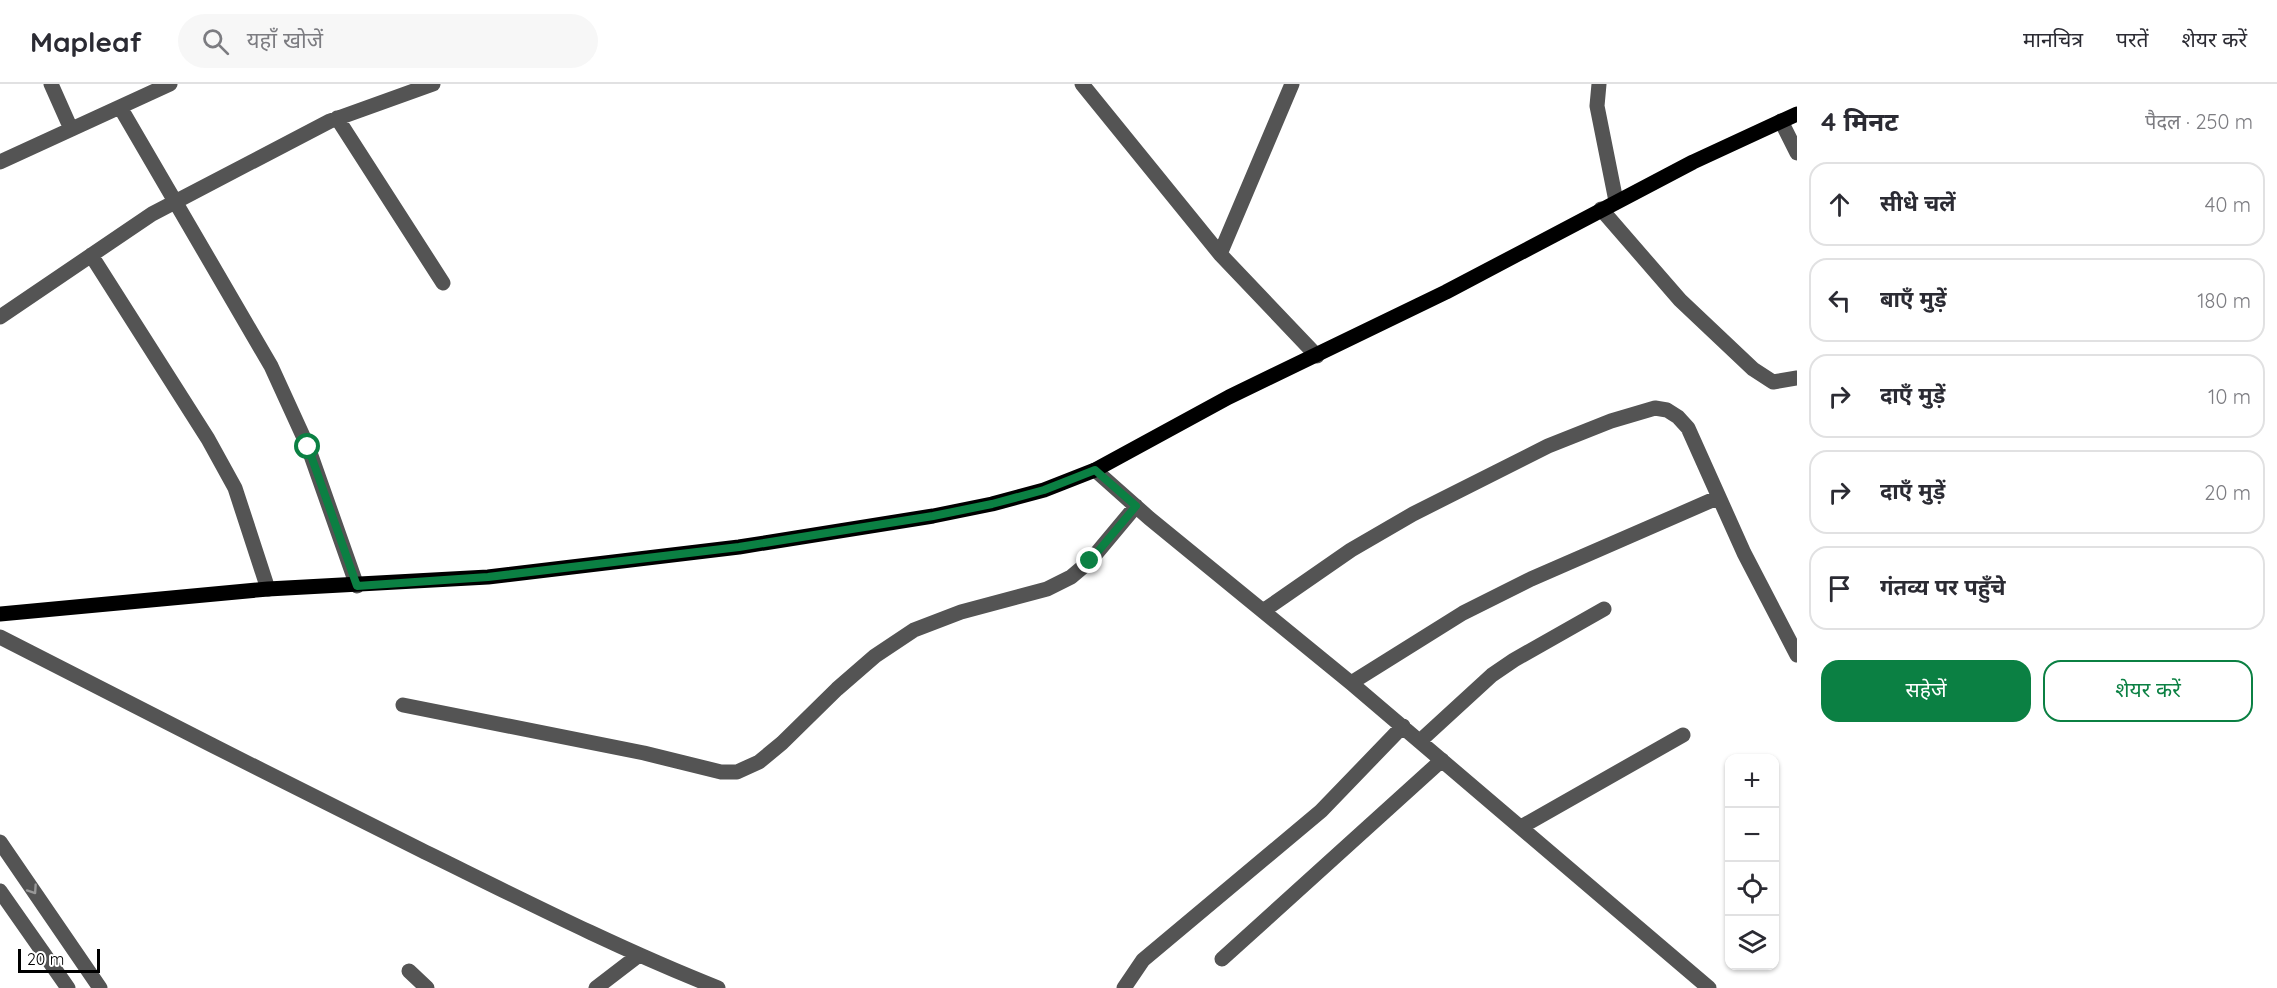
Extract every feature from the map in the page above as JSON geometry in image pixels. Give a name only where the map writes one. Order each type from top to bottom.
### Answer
[{"type":"main road","points":[[0,614],[268,589],[357,586],[488,577],[739,547],[888,524],[992,504],[1044,490],[1095,470],[1229,396],[1317,356],[1446,292],[1616,201],[1797,114]]},
{"type":"street","points":[[51,84],[71,129]]},
{"type":"street","points":[[0,162],[170,84]]},
{"type":"street","points":[[0,317],[152,214],[337,118],[433,84]]},
{"type":"street","points":[[1082,84],[1220,254],[1317,356]]},
{"type":"street","points":[[1220,254],[1292,84]]},
{"type":"street","points":[[1599,84],[1597,106],[1616,201]]},
{"type":"street","points":[[120,106],[240,310],[276,376],[308,447],[357,586]]},
{"type":"street","points":[[337,118],[443,283]]},
{"type":"street","points":[[1781,121],[1797,153]]},
{"type":"street","points":[[1601,209],[1680,300],[1761,376],[1773,382],[1797,378]]},
{"type":"street","points":[[92,255],[208,439],[235,488],[268,589]]},
{"type":"street","points":[[1263,611],[1351,550],[1484,478],[1569,438],[1611,421],[1655,408],[1666,410],[1678,417],[1688,428],[1744,553],[1797,655]]},
{"type":"street","points":[[1095,470],[1351,682],[1709,988]]},
{"type":"street","points":[[1351,682],[1463,613],[1531,579],[1718,498]]},
{"type":"street","points":[[403,705],[644,753],[721,772],[737,772],[759,762],[782,743],[837,689],[914,630],[962,612],[1047,589],[1071,577],[1090,561],[1136,506]]},
{"type":"street","points":[[1419,741],[1506,665],[1604,609]]},
{"type":"street","points":[[0,637],[244,763],[498,888],[639,955],[718,988]]},
{"type":"street","points":[[1124,988],[1143,960],[1321,811],[1402,726]]},
{"type":"street","points":[[1521,827],[1683,735]]},
{"type":"street","points":[[1222,958],[1442,760]]},
{"type":"street","points":[[0,842],[100,988]]},
{"type":"street","points":[[0,891],[68,988]]},
{"type":"street","points":[[596,988],[639,955]]},
{"type":"street","points":[[409,971],[427,988]]},
{"type":"route","points":[[308,447],[357,586],[488,577],[739,547],[933,516],[992,504],[1044,490],[1095,470],[1136,506],[1090,561]]}]
